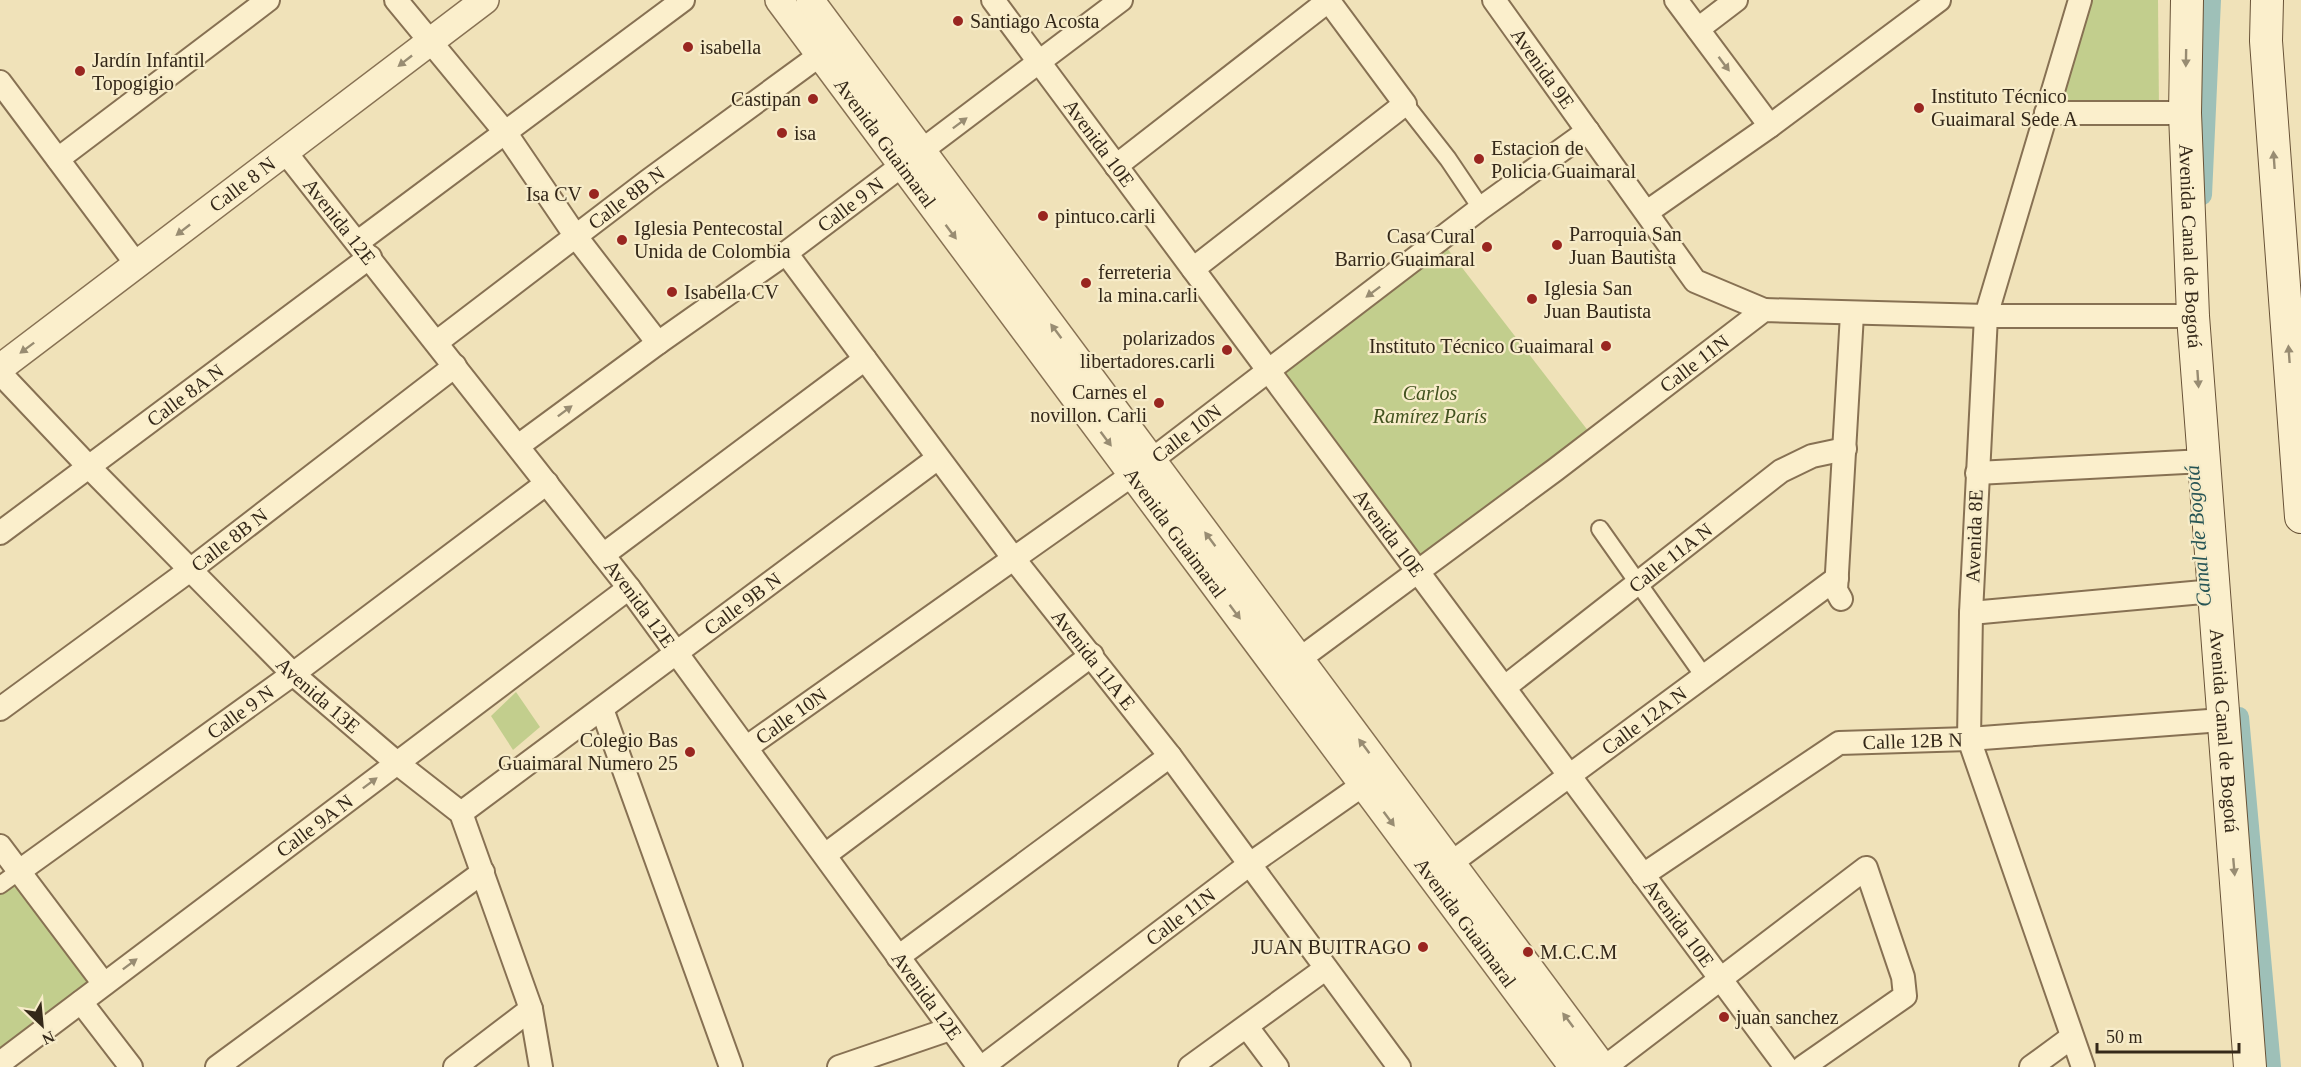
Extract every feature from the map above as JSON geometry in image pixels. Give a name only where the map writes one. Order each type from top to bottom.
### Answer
[{"type":"main road","name":"Avenida Canal de Bogotá","points":[[2187,0],[2185,113],[2193,316],[2250,1067]]},
{"type":"main road","points":[[2267,0],[2265,41],[2301,518]]},
{"type":"street","points":[[58,159],[175,68],[268,0]]},
{"type":"street","points":[[396,0],[505,132],[577,237],[658,343]]},
{"type":"street","name":"Calle 8 N","points":[[0,368],[485,0]]},
{"type":"street","name":"Calle 8A N","points":[[0,533],[89,467],[364,249],[505,132],[683,0]]},
{"type":"street","name":"Avenida Guaimaral","points":[[779,0],[820,55],[912,159]]},
{"type":"street","name":"Avenida Guaimaral","points":[[810,0],[912,159],[1373,778],[1573,1067]]},
{"type":"street","name":"Avenida 10E","points":[[993,0],[1786,1067]]},
{"type":"street","name":"Calle 9 N","points":[[518,446],[786,253],[1121,0]]},
{"type":"street","name":"Avenida 9E","points":[[1494,0],[1695,281],[1764,310]]},
{"type":"street","points":[[1676,0],[1770,126]]},
{"type":"street","points":[[1698,29],[1736,0]]},
{"type":"street","points":[[1647,212],[1770,126],[1940,0]]},
{"type":"street","name":"Avenida 8E","points":[[2080,0],[1986,316],[1971,613],[1969,739],[2083,1067]]},
{"type":"street","points":[[1116,166],[1328,1],[1448,159],[1481,208]]},
{"type":"street","name":"Calle 8B N","points":[[437,342],[648,181],[820,55]]},
{"type":"street","points":[[0,82],[137,265]]},
{"type":"street","points":[[1193,269],[1405,104]]},
{"type":"street","points":[[2046,113],[2185,113]]},
{"type":"street","name":"Calle 10N","points":[[747,747],[1142,467],[1481,208],[1588,131]]},
{"type":"street","name":"Avenida 12E","points":[[286,153],[364,249],[629,588],[980,1067]]},
{"type":"street","name":"Avenida 11A E","points":[[786,253],[1014,559],[1170,756],[1399,1067]]},
{"type":"street","points":[[1764,310],[1986,316],[2193,316]]},
{"type":"street","name":"Calle 11N","points":[[1290,666],[1764,310]]},
{"type":"street","points":[[1845,448],[1852,314]]},
{"type":"street","points":[[603,555],[865,359]]},
{"type":"street","name":"Calle 8B N","points":[[0,709],[190,570],[455,366]]},
{"type":"street","name":"Avenida 13E","points":[[0,373],[293,674],[397,763],[461,813]]},
{"type":"street","name":"Calle 11A N","points":[[1505,687],[1781,471],[1812,456],[1845,448]]},
{"type":"street","name":"Calle 12A N","points":[[1451,864],[1704,675],[1839,589],[1845,448]]},
{"type":"street","name":"Calle 9B N","points":[[461,813],[938,458]]},
{"type":"street","points":[[1977,473],[2204,461]]},
{"type":"street","name":"Calle 9 N","points":[[18,872],[293,674],[547,483]]},
{"type":"street","points":[[1600,529],[1704,675]]},
{"type":"street","name":"Calle 9A N","points":[[0,1063],[629,588]]},
{"type":"street","points":[[1971,613],[2214,591]]},
{"type":"street","points":[[825,855],[1092,655]]},
{"type":"street","points":[[602,709],[731,1067]]},
{"type":"street","name":"Calle 12B N","points":[[1644,875],[1839,743],[1969,739],[2222,720]]},
{"type":"street","points":[[898,957],[1170,756]]},
{"type":"street","name":"Avenida Guaimaral","points":[[1373,778],[1451,864],[1604,1067]]},
{"type":"street","name":"Calle 11N","points":[[980,1067],[1250,864],[1373,778]]},
{"type":"street","points":[[461,813],[531,1009],[541,1067]]},
{"type":"street","points":[[0,846],[104,984]]},
{"type":"street","points":[[1604,1067],[1866,868],[1903,977],[1905,996],[1803,1067]]},
{"type":"street","points":[[0,885],[18,872]]},
{"type":"street","points":[[217,1067],[246,1059],[483,872]]},
{"type":"street","points":[[1190,1067],[1325,969]]},
{"type":"street","points":[[81,1002],[131,1067]]},
{"type":"street","points":[[455,1067],[531,1009]]},
{"type":"street","points":[[1246,1027],[1277,1067]]},
{"type":"street","points":[[839,1067],[950,1029]]},
{"type":"street","points":[[2031,1067],[2072,1037]]},
{"type":"green space","points":[[2087,0],[2158,0],[2159,110],[2057,108]]},
{"type":"green space","name":"Carlos Ramírez París","points":[[1443,243],[1589,432],[1417,565],[1271,376]]},
{"type":"green space","points":[[516,692],[540,727],[513,750],[491,716]]},
{"type":"green space","points":[[19,881],[95,983],[0,1054],[0,895]]},
{"type":"waterway","name":"Canal de Bogotá","points":[[2202,195],[2211,0]]},
{"type":"waterway","name":"Canal de Bogotá","points":[[2239,717],[2271,1067]]},
{"type":"place","name":"Santiago Acosta","points":[[958,21]]},
{"type":"place","name":"isabella","points":[[688,47]]},
{"type":"place","name":"Jardín Infantil Topogigio","points":[[80,71]]},
{"type":"place","name":"Castipan","points":[[813,99]]},
{"type":"place","name":"Instituto Técnico Guaimaral Sede A","points":[[1919,108]]},
{"type":"place","name":"isa","points":[[782,133]]},
{"type":"place","name":"Estacion de Policia Guaimaral","points":[[1479,159]]},
{"type":"place","name":"Isa CV","points":[[594,194]]},
{"type":"place","name":"pintuco.carli","points":[[1043,216]]},
{"type":"place","name":"Iglesia Pentecostal Unida de Colombia","points":[[622,240]]},
{"type":"place","name":"Parroquia San Juan Bautista","points":[[1557,245]]},
{"type":"place","name":"Casa Cural Barrio Guaimaral","points":[[1487,247]]},
{"type":"place","name":"ferreteria la mina.carli","points":[[1086,283]]},
{"type":"place","name":"Isabella CV","points":[[672,292]]},
{"type":"place","name":"Iglesia San Juan Bautista","points":[[1532,299]]},
{"type":"place","name":"Instituto Técnico Guaimaral","points":[[1606,346]]},
{"type":"place","name":"polarizados libertadores.carli","points":[[1227,350]]},
{"type":"place","name":"Carnes el novillon. Carli","points":[[1159,403]]},
{"type":"place","name":"Colegio Bas Guaimaral Numero 25","points":[[690,752]]},
{"type":"place","name":"JUAN BUITRAGO","points":[[1423,947]]},
{"type":"place","name":"M.C.C.M","points":[[1528,952]]},
{"type":"place","name":"juan sanchez","points":[[1724,1017]]}]
